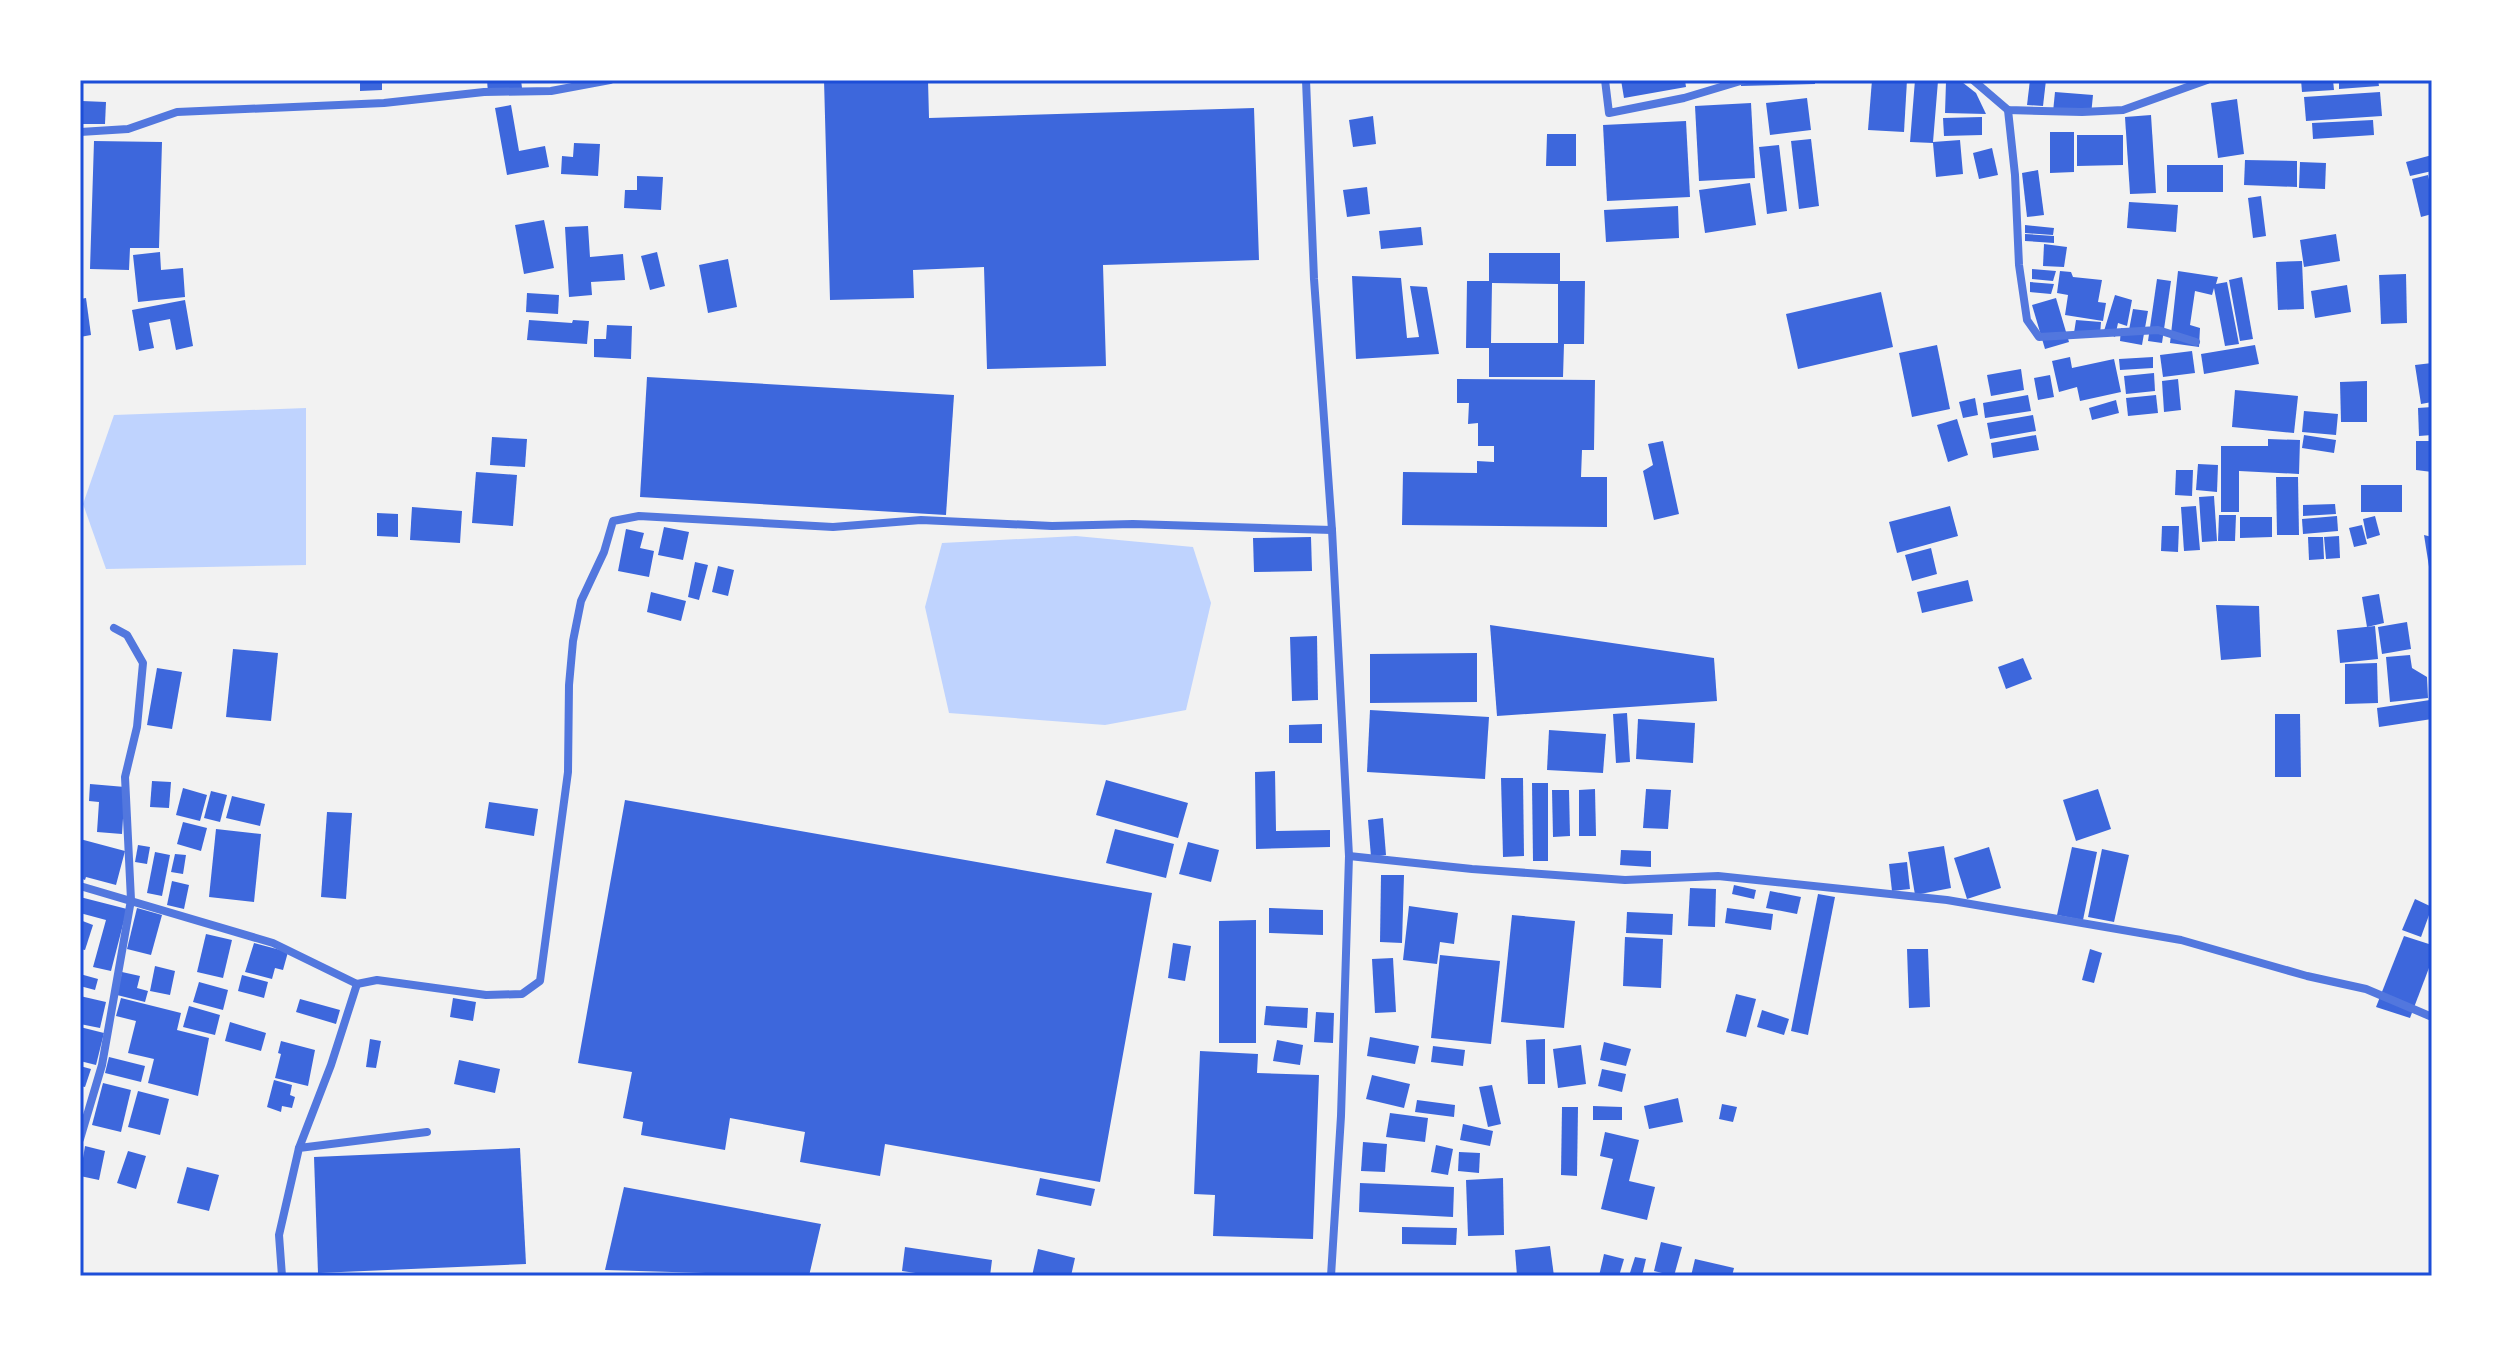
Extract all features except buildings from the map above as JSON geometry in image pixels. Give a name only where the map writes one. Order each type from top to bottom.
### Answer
[{"type":"street","points":[[80,132],[128,129],[177,112],[384,103],[484,92],[551,91],[610,80]]},
{"type":"street","points":[[1306,80],[1314,279],[1332,530],[1349,856],[1341,1116],[1331,1276]]},
{"type":"street","points":[[1605,80],[1609,113],[1684,98],[1744,80]]},
{"type":"street","points":[[1973,80],[2008,110],[2082,112],[2123,110],[2207,80]]},
{"type":"street","points":[[2008,110],[2019,265],[2027,320],[2039,337],[2158,330],[2196,342]]},
{"type":"street","points":[[80,886],[273,943],[357,984],[377,980],[486,995],[522,994],[540,981],[568,772],[573,641],[581,601],[604,552],[613,521],[639,516],[833,527],[921,520],[1052,526],[1133,524],[1332,530]]},
{"type":"street","points":[[80,1139],[102,1065],[131,900],[125,777],[137,727],[143,663],[127,635],[114,628]]},
{"type":"street","points":[[1349,856],[1625,880],[1718,876],[1947,900],[2181,940],[2307,976],[2366,989],[2432,1017]]},
{"type":"street","points":[[282,1276],[279,1235],[299,1148],[331,1065],[357,984]]},
{"type":"street","points":[[299,1148],[427,1132]]},
{"type":"water","points":[[306,408],[306,565],[106,569],[83,504],[114,415]]},
{"type":"water","points":[[1076,536],[1193,547],[1211,603],[1186,710],[1105,725],[949,713],[925,607],[942,543]]}]
